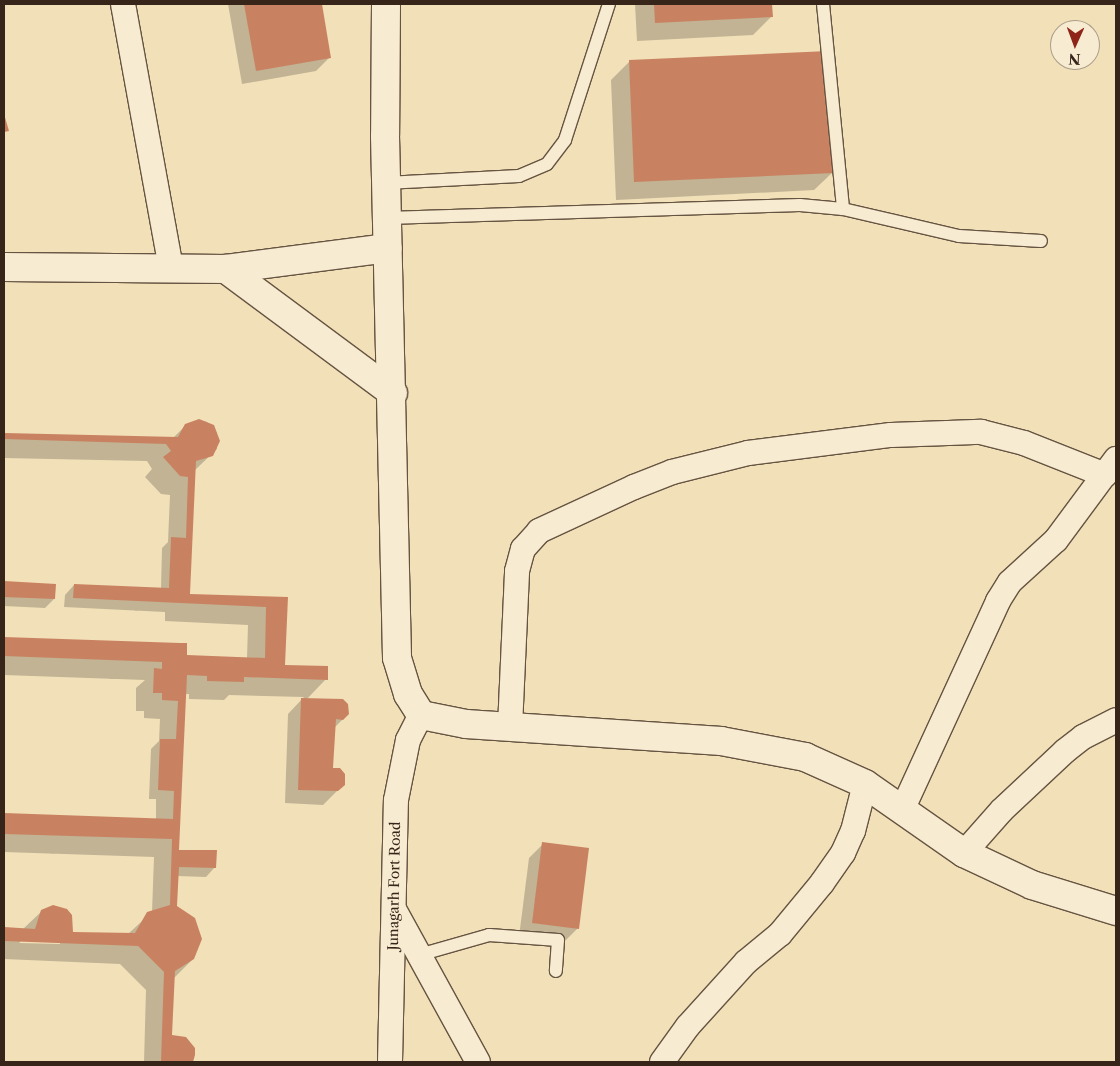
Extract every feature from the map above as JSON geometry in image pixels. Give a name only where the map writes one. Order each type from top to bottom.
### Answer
[{"type":"street","points":[[123,4],[171,268]]},
{"type":"street","points":[[386,4],[386,182],[393,393],[397,658],[408,694],[421,715],[466,724],[721,740],[805,757],[865,784],[903,808],[964,853],[1032,885],[1116,911]]},
{"type":"street","points":[[4,267],[226,269],[388,248]]},
{"type":"street","points":[[226,269],[393,393]]},
{"type":"street","points":[[510,727],[517,571],[523,549],[539,531],[634,487],[672,472],[748,453],[891,436],[948,433],[981,432],[1110,467],[1056,540],[1010,582],[998,601],[903,808]]},
{"type":"street","name":"Junagarh Fort Road","points":[[390,1062],[399,775],[408,740],[421,715]]},
{"type":"street","points":[[964,853],[1002,810],[1065,751],[1083,737],[1116,720]]},
{"type":"street","points":[[662,1062],[688,1026],[746,962],[780,934],[822,882],[843,853],[853,831],[865,784]]},
{"type":"street","points":[[394,909],[478,1062]]},
{"type":"lane","points":[[386,182],[519,176],[547,164],[565,140],[609,4]]},
{"type":"lane","points":[[823,4],[843,209]]},
{"type":"lane","points":[[387,218],[800,205],[843,209],[959,236],[1041,241]]},
{"type":"lane","points":[[419,955],[489,935],[558,940],[556,971]]},
{"type":"building","points":[[244,4],[322,4],[331,58],[256,71]]},
{"type":"building","points":[[654,4],[772,4],[773,17],[655,23]]},
{"type":"building","points":[[828,51],[834,173],[634,182],[629,60]]},
{"type":"building","points":[[4,114],[9,131],[4,132]]},
{"type":"building","points":[[199,419],[214,425],[220,441],[213,456],[196,461],[190,594],[288,597],[285,665],[328,666],[328,680],[244,677],[244,682],[207,681],[207,676],[187,675],[179,850],[217,850],[216,868],[179,867],[177,906],[195,918],[202,939],[194,959],[175,971],[172,1035],[186,1037],[195,1048],[195,1055],[193,1062],[161,1062],[164,972],[138,946],[4,941],[4,927],[35,929],[41,910],[53,905],[67,909],[72,915],[73,932],[135,933],[147,912],[170,905],[172,839],[4,834],[4,813],[173,819],[174,791],[158,790],[160,739],[176,739],[178,701],[162,700],[162,693],[153,693],[154,668],[162,669],[162,662],[4,656],[4,637],[187,643],[187,655],[265,658],[266,607],[73,598],[74,584],[169,588],[171,537],[186,538],[188,477],[180,476],[163,457],[171,451],[166,444],[4,439],[4,433],[178,437],[185,424]]},
{"type":"building","points":[[4,581],[56,584],[55,599],[4,597]]},
{"type":"building","points":[[301,698],[343,699],[348,704],[349,714],[343,720],[336,719],[333,768],[340,768],[345,774],[345,785],[338,791],[298,790]]},
{"type":"building","points":[[542,842],[589,848],[579,929],[532,923]]}]
